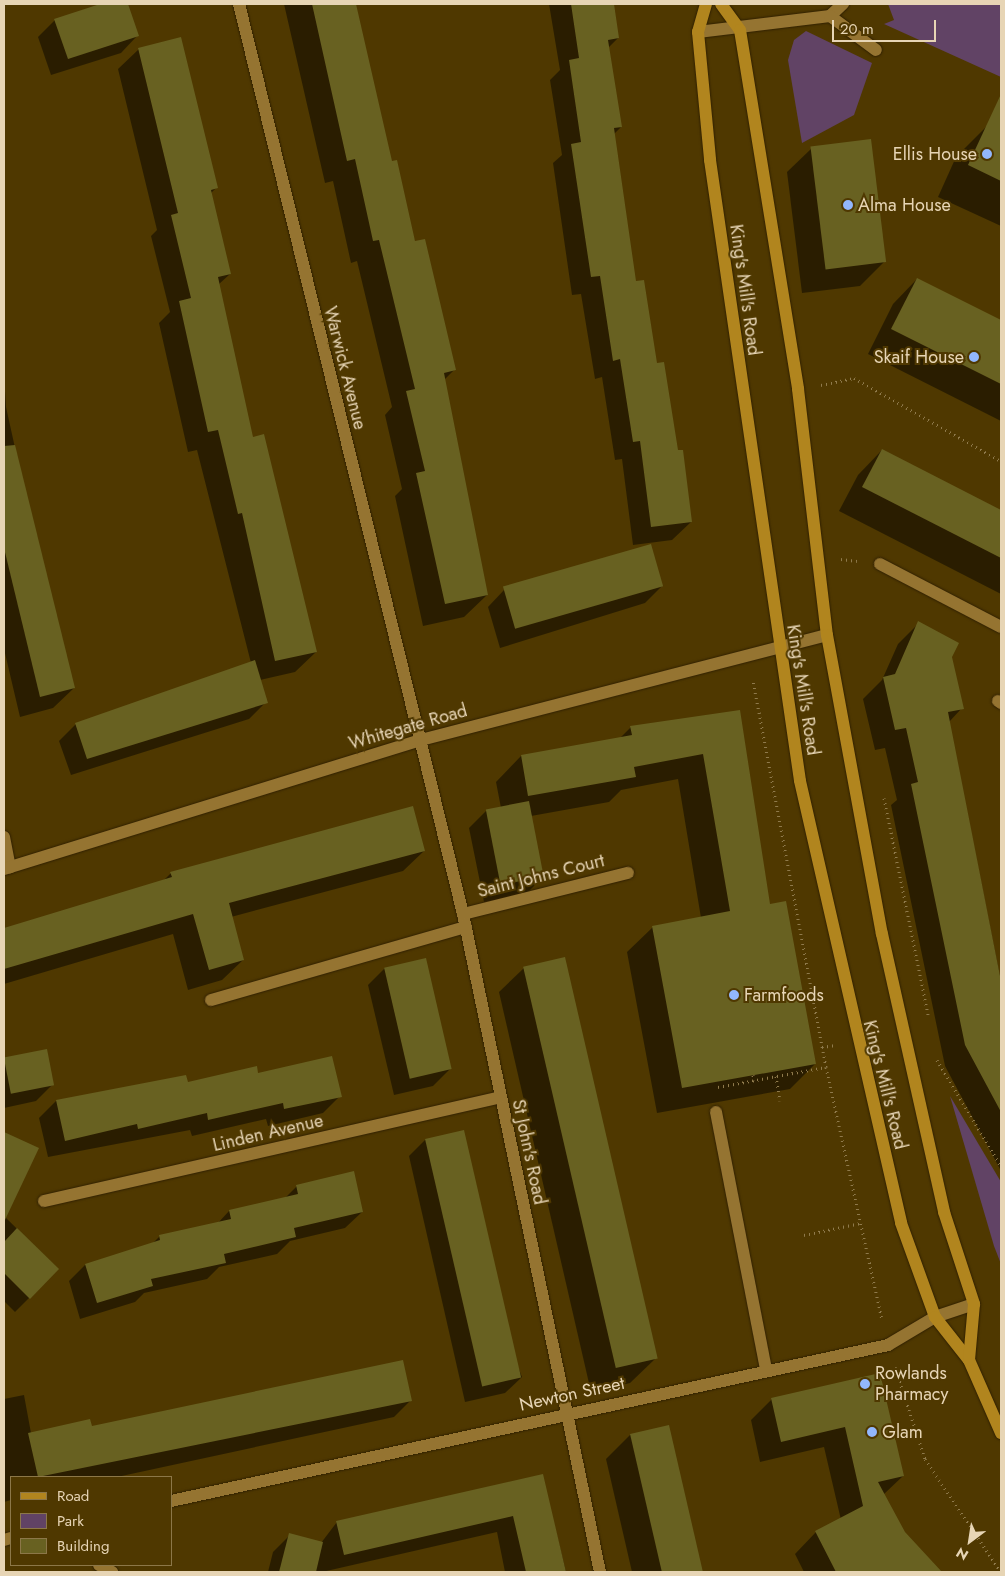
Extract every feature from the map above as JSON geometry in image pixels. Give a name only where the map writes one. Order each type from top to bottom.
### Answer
[{"type":"main road","name":"King's Mill's Road","points":[[706,4],[698,32],[710,160],[778,648],[800,781],[856,1042],[901,1223],[935,1317],[968,1360],[1001,1433]]},
{"type":"main road","name":"King's Mill's Road","points":[[722,4],[740,30],[798,389],[827,635],[882,934],[944,1212],[974,1304],[968,1360]]},
{"type":"street","name":"Warwick Avenue","points":[[239,4],[417,741]]},
{"type":"street","points":[[698,32],[740,30],[830,16],[843,4]]},
{"type":"street","points":[[830,16],[876,50]]},
{"type":"street","points":[[880,564],[1001,627]]},
{"type":"street","name":"Whitegate Road","points":[[7,868],[417,741],[827,635]]},
{"type":"street","name":"St John's Road","points":[[417,741],[466,927],[499,1098],[600,1572]]},
{"type":"street","points":[[4,837],[7,868]]},
{"type":"street","name":"Saint Johns Court","points":[[463,914],[628,873]]},
{"type":"street","points":[[211,1000],[466,927]]},
{"type":"street","name":"Linden Avenue","points":[[44,1201],[499,1098]]},
{"type":"street","points":[[716,1112],[766,1370]]},
{"type":"street","name":"Newton Street","points":[[172,1502],[565,1413],[888,1345],[935,1317],[974,1304]]},
{"type":"street","points":[[101,1566],[112,1572]]},
{"type":"path","points":[[798,389],[854,378],[1001,461]]},
{"type":"path","points":[[838,569],[837,559],[880,564]]},
{"type":"path","points":[[749,656],[826,1067],[888,1345],[925,1459],[1001,1572]]},
{"type":"path","points":[[883,792],[929,1023]]},
{"type":"path","points":[[935,1051],[1001,1166]]},
{"type":"path","points":[[716,1112],[712,1088],[826,1067]]},
{"type":"path","points":[[753,1075],[754,1080]]},
{"type":"path","points":[[776,1076],[780,1101]]},
{"type":"path","points":[[804,1235],[861,1223]]},
{"type":"green space","points":[[888,4],[1001,4],[1001,77],[884,24],[894,20]]},
{"type":"green space","points":[[806,31],[872,63],[854,115],[802,143],[788,60],[794,40]]},
{"type":"green space","points":[[950,1096],[1001,1182],[1001,1264],[994,1246]]},
{"type":"building","points":[[100,4],[128,4],[139,36],[68,59],[54,19]]},
{"type":"building","points":[[312,4],[356,4],[392,161],[397,160],[415,241],[425,239],[456,370],[444,373],[488,595],[445,604],[416,473],[425,471],[406,391],[415,389],[379,240],[373,241],[355,159],[347,161]]},
{"type":"building","points":[[571,4],[614,4],[619,38],[608,40],[622,127],[614,128],[636,281],[644,280],[657,363],[664,362],[678,450],[683,450],[692,522],[651,527],[640,441],[633,442],[620,359],[613,361],[600,276],[591,277],[571,144],[581,142],[569,60],[579,58]]},
{"type":"building","points":[[181,37],[218,188],[211,190],[231,274],[218,277],[253,437],[264,434],[317,652],[275,661],[242,513],[238,514],[218,430],[208,432],[179,301],[191,298],[171,215],[178,213],[138,48]]},
{"type":"building","name":"Ellis House","points":[[1001,94],[1001,181],[968,165]]},
{"type":"building","name":"Alma House","points":[[871,139],[886,262],[826,270],[810,146]]},
{"type":"building","name":"Skaif House","points":[[917,278],[1001,320],[1001,384],[891,329]]},
{"type":"building","points":[[15,445],[75,688],[40,697],[4,548],[4,446]]},
{"type":"building","points":[[882,449],[1001,510],[1001,558],[862,487]]},
{"type":"building","points":[[651,544],[663,586],[515,629],[503,586]]},
{"type":"building","points":[[918,621],[959,643],[952,657],[964,709],[948,712],[1001,981],[1001,1112],[965,1045],[911,784],[918,782],[906,728],[895,730],[883,677],[895,674]]},
{"type":"building","points":[[255,660],[268,703],[87,759],[75,723]]},
{"type":"building","points":[[740,710],[770,904],[786,901],[816,1064],[682,1088],[652,926],[730,911],[703,754],[634,767],[636,777],[528,796],[521,755],[632,735],[630,726]]},
{"type":"building","points":[[529,801],[544,877],[501,885],[486,809]]},
{"type":"building","points":[[413,806],[425,851],[229,903],[244,960],[209,970],[193,914],[4,969],[4,928],[172,877],[170,872]]},
{"type":"building","points":[[565,957],[658,1358],[616,1368],[523,967]]},
{"type":"building","points":[[426,958],[452,1069],[410,1079],[384,968]]},
{"type":"building","points":[[47,1049],[54,1085],[11,1094],[4,1057]]},
{"type":"building","points":[[332,1056],[342,1097],[284,1109],[283,1103],[208,1120],[207,1113],[138,1129],[137,1124],[65,1141],[56,1100],[186,1075],[188,1082],[257,1066],[258,1073]]},
{"type":"building","points":[[464,1130],[521,1377],[482,1386],[425,1139]]},
{"type":"building","points":[[4,1132],[39,1148],[4,1222]]},
{"type":"building","points":[[354,1171],[363,1212],[294,1228],[296,1237],[224,1254],[226,1263],[151,1279],[153,1286],[97,1303],[85,1264],[160,1240],[159,1235],[231,1219],[229,1210],[298,1194],[296,1185]]},
{"type":"building","points":[[17,1228],[59,1269],[30,1299],[4,1273],[4,1242]]},
{"type":"building","points":[[403,1360],[412,1401],[38,1476],[28,1433],[90,1419],[92,1426]]},
{"type":"building","points":[[880,1373],[904,1476],[878,1482],[905,1532],[942,1572],[836,1572],[815,1531],[863,1506],[845,1427],[781,1442],[771,1398]]},
{"type":"building","points":[[669,1425],[703,1572],[662,1572],[630,1434]]},
{"type":"building","points":[[543,1474],[566,1572],[526,1572],[513,1516],[344,1555],[336,1521]]},
{"type":"building","points":[[289,1533],[323,1542],[316,1572],[279,1572]]},
{"type":"place","name":"Ellis House","points":[[987,154]]},
{"type":"place","name":"Alma House","points":[[848,205]]},
{"type":"place","name":"Skaif House","points":[[974,357]]},
{"type":"place","name":"Farmfoods","points":[[734,995]]},
{"type":"place","name":"Rowlands Pharmacy","points":[[865,1384]]},
{"type":"place","name":"Glam","points":[[872,1432]]}]
